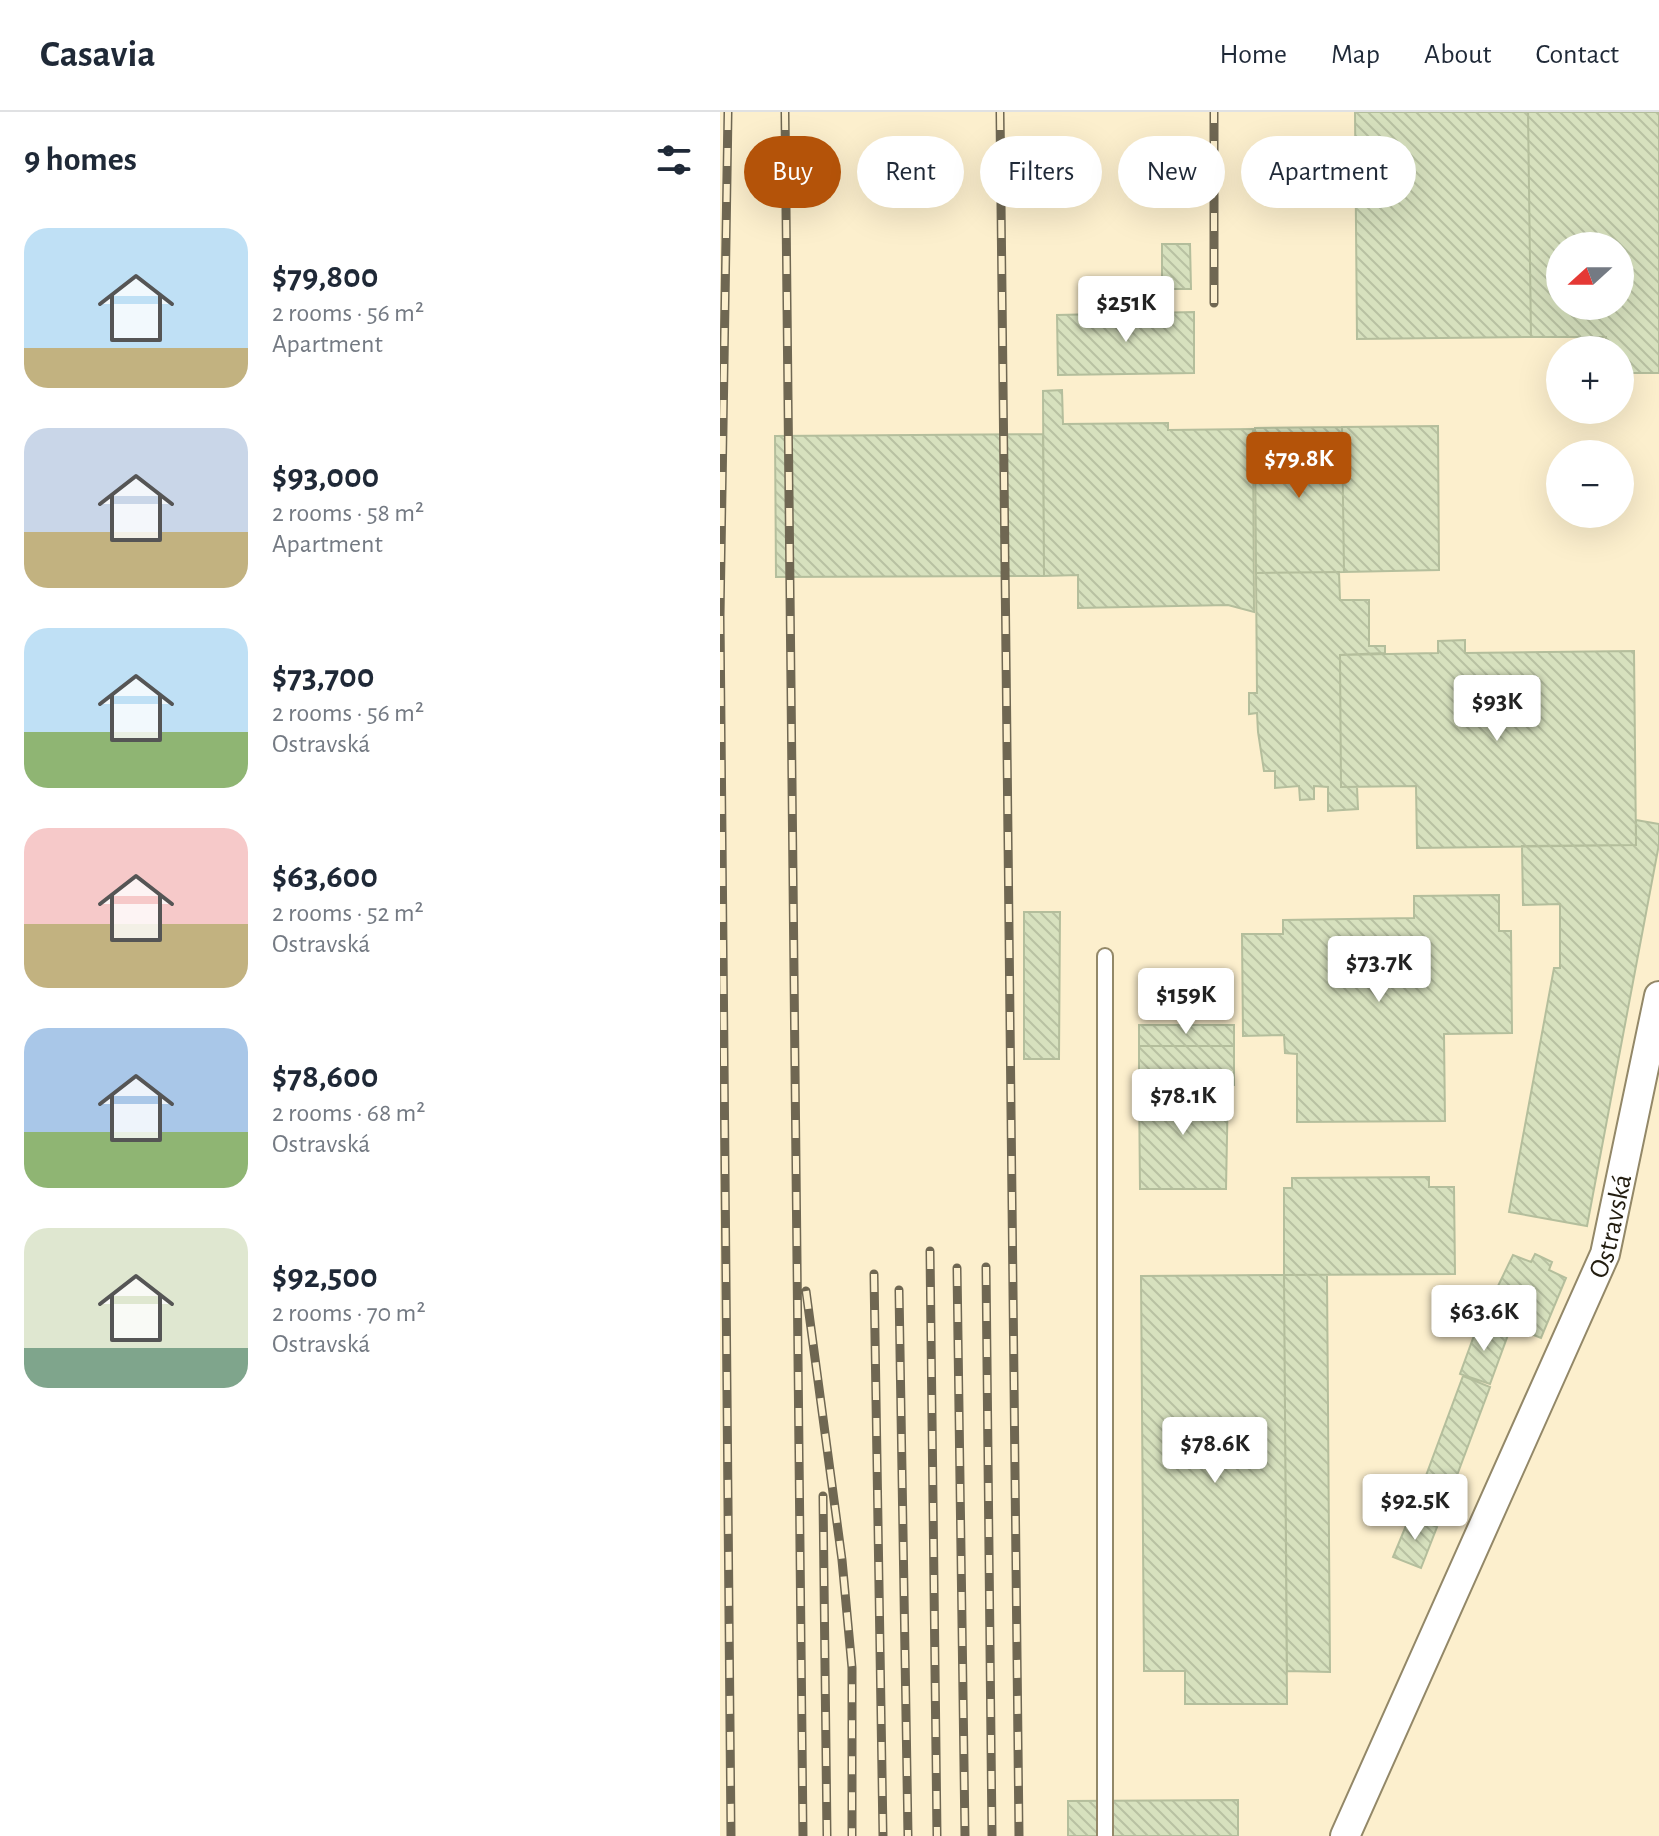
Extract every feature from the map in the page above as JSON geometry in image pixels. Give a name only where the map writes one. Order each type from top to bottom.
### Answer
[{"type":"street","name":"Ostravská","points":[[1345,1836],[1605,1254],[1659,996]]},
{"type":"lane","points":[[1105,956],[1105,1836]]},
{"type":"building","points":[[1355,112],[1528,112],[1531,337],[1357,339],[1356,208],[1416,208],[1416,136],[1355,136]]},
{"type":"building","points":[[1528,112],[1659,112],[1659,373],[1634,373],[1634,336],[1531,337]]},
{"type":"building","points":[[1162,244],[1190,244],[1191,289],[1162,289]]},
{"type":"building","points":[[1194,312],[1194,373],[1058,375],[1057,315]]},
{"type":"building","points":[[1062,390],[1063,424],[1168,423],[1168,430],[1253,429],[1254,612],[1228,605],[1078,608],[1078,575],[1044,576],[1043,391]]},
{"type":"building","points":[[1438,426],[1439,570],[1344,572],[1342,427]]},
{"type":"building","points":[[1342,427],[1344,572],[1256,573],[1255,428]]},
{"type":"building","points":[[1043,434],[1044,576],[776,577],[775,436]]},
{"type":"building","points":[[1339,572],[1340,600],[1369,600],[1369,646],[1385,646],[1385,653],[1340,655],[1341,787],[1357,787],[1358,809],[1328,811],[1328,787],[1314,786],[1314,799],[1300,800],[1299,786],[1275,788],[1275,771],[1264,771],[1257,713],[1249,714],[1249,693],[1257,693],[1256,573]]},
{"type":"building","points":[[1465,640],[1465,653],[1634,651],[1636,845],[1417,848],[1416,786],[1341,787],[1340,655],[1438,653],[1438,641]]},
{"type":"building","points":[[1636,820],[1659,824],[1659,844],[1587,1226],[1509,1212],[1554,968],[1560,968],[1560,904],[1523,905],[1522,846],[1636,845]]},
{"type":"building","points":[[1499,895],[1499,931],[1511,931],[1512,1033],[1444,1034],[1445,1121],[1297,1122],[1297,1054],[1285,1053],[1284,1035],[1243,1036],[1242,934],[1283,934],[1283,920],[1414,918],[1414,896]]},
{"type":"building","points":[[1024,912],[1060,912],[1059,1059],[1024,1059]]},
{"type":"building","points":[[1139,1025],[1234,1025],[1234,1046],[1139,1046]]},
{"type":"building","points":[[1139,1046],[1234,1046],[1234,1085],[1139,1086]]},
{"type":"building","points":[[1228,1085],[1226,1189],[1140,1189],[1139,1086]]},
{"type":"building","points":[[1429,1177],[1429,1187],[1454,1187],[1455,1274],[1284,1275],[1284,1188],[1292,1188],[1292,1178]]},
{"type":"building","points":[[1535,1254],[1552,1262],[1549,1270],[1566,1278],[1541,1338],[1484,1315],[1513,1255],[1531,1262]]},
{"type":"building","points":[[1284,1275],[1327,1275],[1330,1672],[1287,1671]]},
{"type":"building","points":[[1284,1275],[1287,1704],[1185,1704],[1185,1671],[1144,1671],[1141,1276]]},
{"type":"building","points":[[1479,1322],[1509,1332],[1490,1384],[1460,1374]]},
{"type":"building","points":[[1463,1376],[1490,1387],[1441,1518],[1414,1508]]},
{"type":"building","points":[[1410,1516],[1437,1527],[1421,1568],[1393,1557]]},
{"type":"building","points":[[1238,1800],[1238,1836],[1068,1836],[1068,1801]]},
{"type":"railway","points":[[728,112],[720,616],[731,1836]]},
{"type":"railway","points":[[785,112],[803,1836]]},
{"type":"railway","points":[[1000,112],[1019,1836]]},
{"type":"railway","points":[[1214,112],[1214,303]]},
{"type":"railway","points":[[930,1251],[937,1836]]},
{"type":"railway","points":[[986,1267],[992,1836]]},
{"type":"railway","points":[[957,1268],[965,1836]]},
{"type":"railway","points":[[874,1274],[883,1836]]},
{"type":"railway","points":[[899,1290],[908,1836]]},
{"type":"railway","points":[[806,1291],[842,1560],[852,1668],[852,1836]]},
{"type":"railway","points":[[823,1496],[827,1836]]}]
